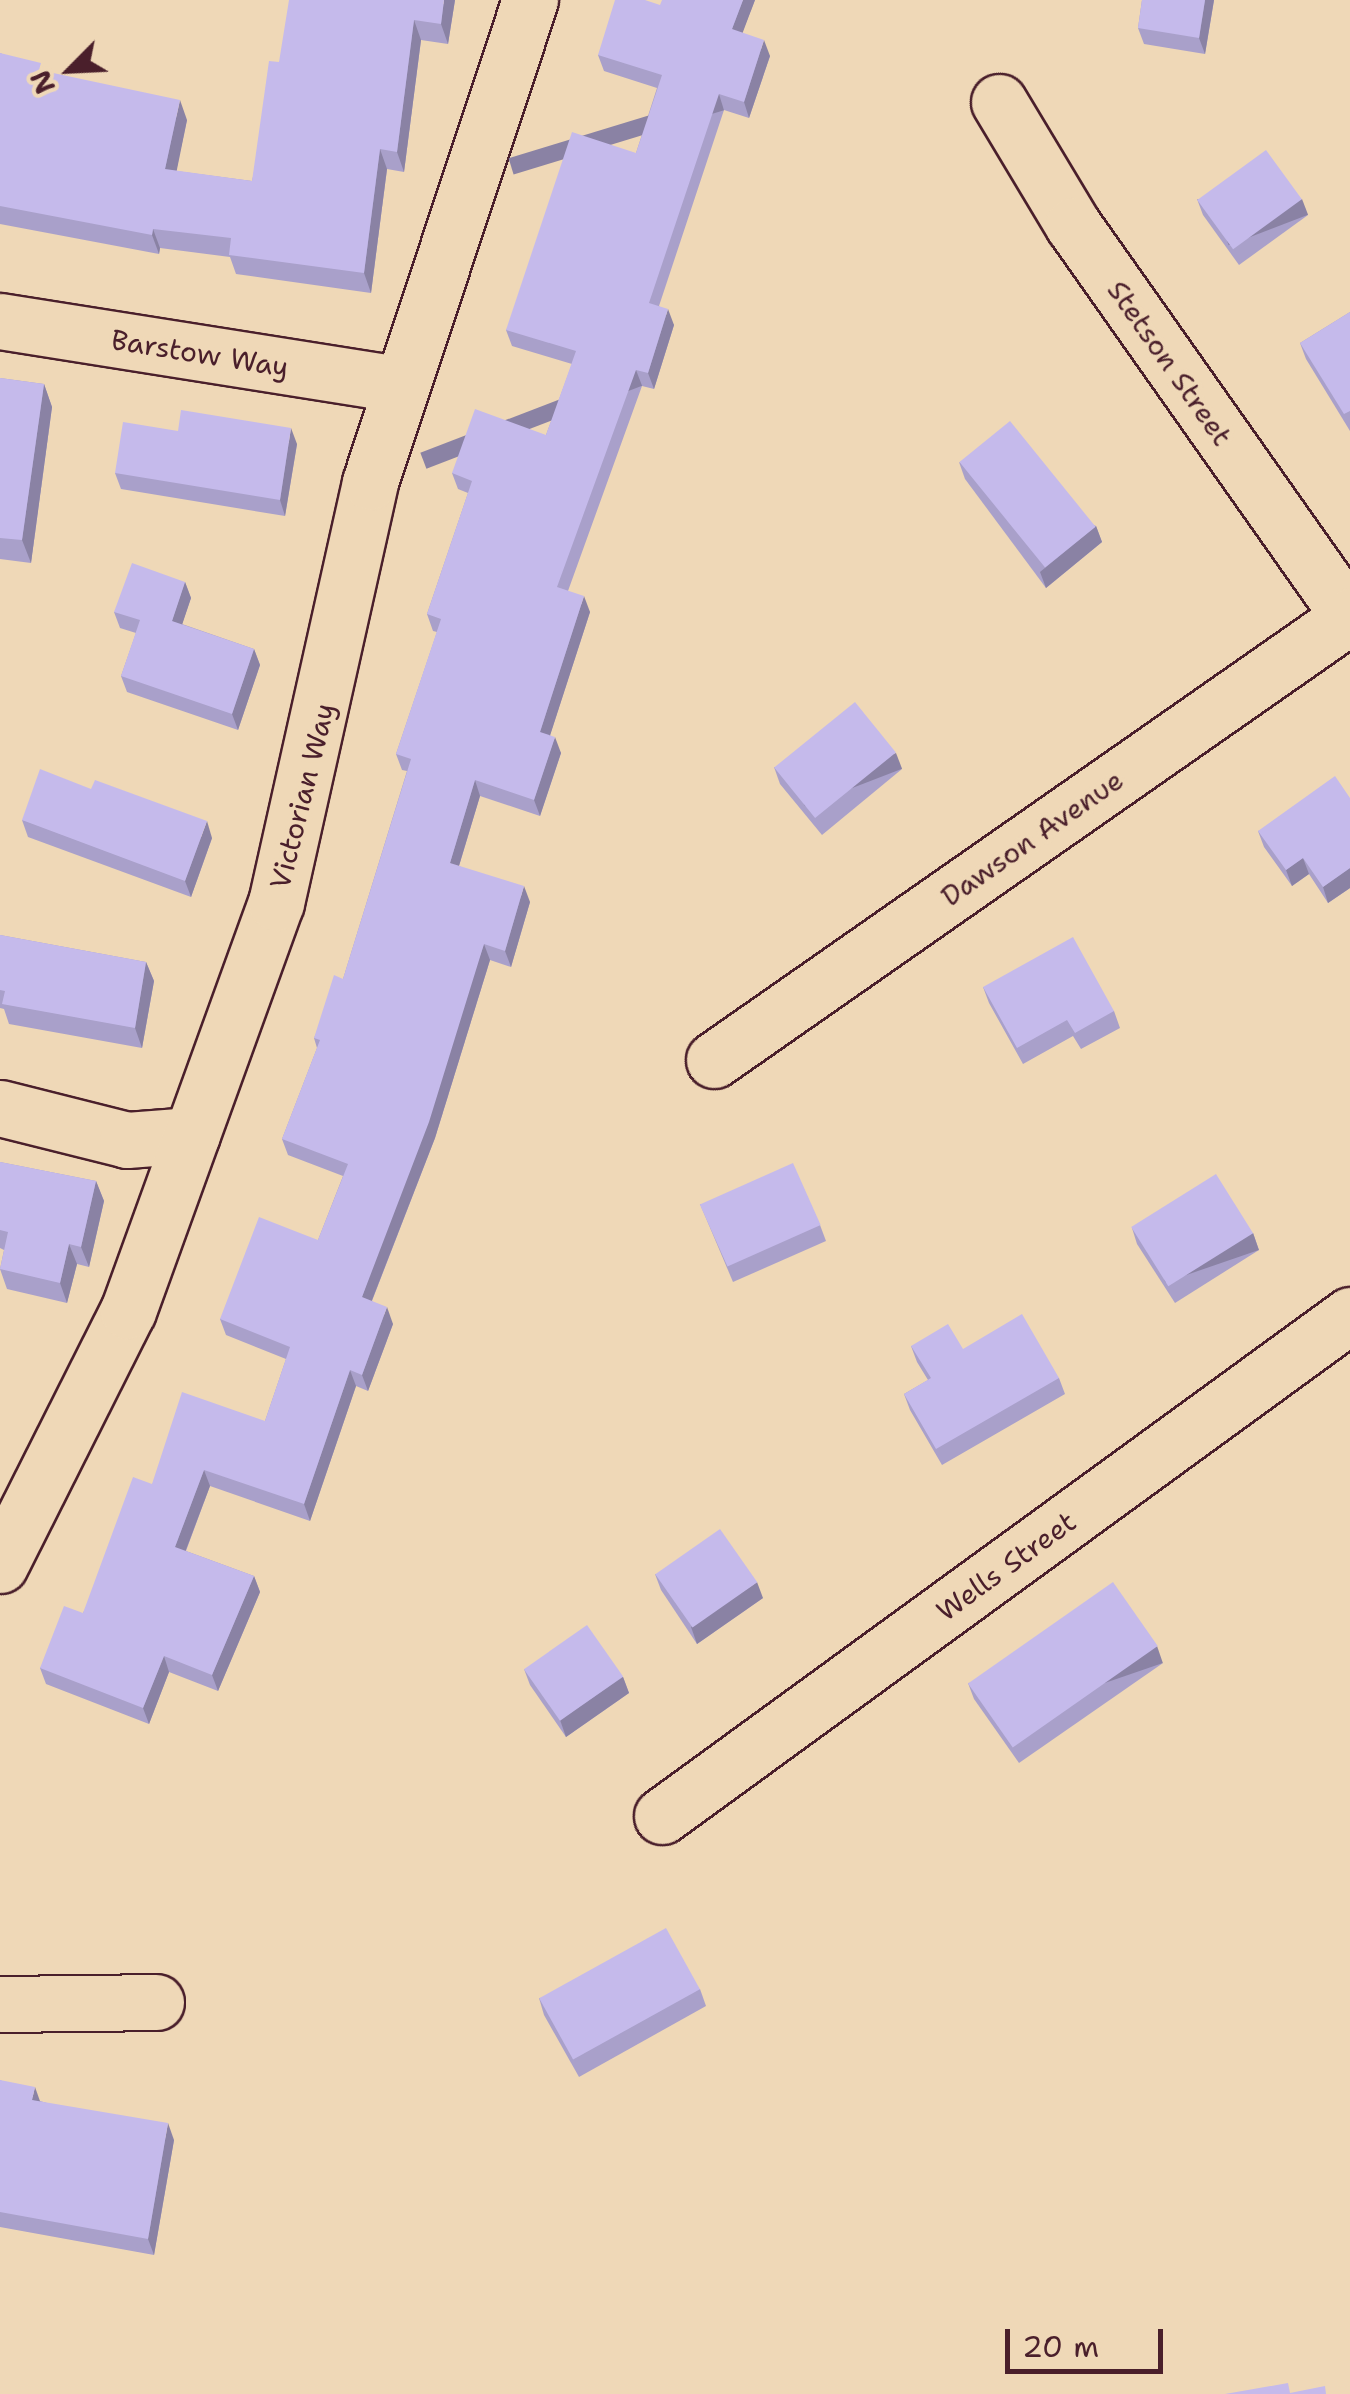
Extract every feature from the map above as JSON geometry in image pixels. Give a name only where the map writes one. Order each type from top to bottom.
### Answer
[{"type":"street","name":"Victorian Way","points":[[0,1564],[128,1312],[276,903],[370,482],[530,0]]},
{"type":"street","name":"Stetson Street","points":[[999,102],[1072,225],[1350,617]]},
{"type":"street","name":"Barstow Way","points":[[0,321],[400,384]]},
{"type":"street","name":"Dawson Avenue","points":[[714,1060],[1350,617]]},
{"type":"street","points":[[0,1108],[128,1140],[192,1136]]},
{"type":"street","name":"Wells Street","points":[[662,1816],[1350,1315]]},
{"type":"street","points":[[0,2004],[156,2002]]},
{"type":"building","points":[[289,0],[444,0],[441,24],[414,20],[397,152],[380,149],[364,273],[229,255],[231,238],[153,229],[152,235],[0,206],[0,53],[41,63],[39,70],[180,100],[165,169],[252,181],[269,61],[279,62]]},
{"type":"building","points":[[615,0],[645,0],[660,5],[662,0],[743,0],[732,29],[764,40],[744,102],[719,94],[649,303],[668,309],[648,373],[636,370],[557,587],[584,596],[540,732],[555,737],[534,800],[475,780],[450,863],[524,886],[505,951],[484,944],[429,1122],[362,1297],[387,1307],[362,1375],[350,1370],[304,1504],[204,1470],[175,1547],[254,1576],[212,1675],[164,1656],[143,1708],[40,1668],[64,1606],[83,1613],[133,1477],[152,1484],[182,1392],[265,1421],[290,1347],[220,1319],[259,1217],[318,1240],[348,1164],[282,1139],[320,1040],[314,1038],[334,975],[343,979],[411,759],[396,754],[441,619],[427,614],[472,481],[452,473],[475,409],[546,435],[576,351],[506,330],[572,132],[636,153],[662,75],[598,55]]},
{"type":"building","points":[[1142,0],[1205,0],[1199,38],[1138,28]]},
{"type":"building","points":[[1266,150],[1302,199],[1233,249],[1197,200]]},
{"type":"building","points":[[1350,312],[1350,411],[1344,414],[1300,343]]},
{"type":"building","points":[[0,378],[44,384],[22,540],[0,538]]},
{"type":"building","points":[[181,410],[291,428],[280,500],[115,473],[123,422],[178,431]]},
{"type":"building","points":[[1010,421],[1096,527],[1045,568],[959,462]]},
{"type":"building","points":[[132,563],[185,582],[172,621],[254,649],[232,714],[121,676],[140,620],[114,612]]},
{"type":"building","points":[[855,702],[896,753],[815,818],[774,767]]},
{"type":"building","points":[[40,769],[91,789],[95,780],[207,821],[185,881],[22,820]]},
{"type":"building","points":[[1335,776],[1350,798],[1350,868],[1323,887],[1303,858],[1286,870],[1258,831]]},
{"type":"building","points":[[0,935],[146,962],[135,1028],[2,1004],[5,991],[0,990]]},
{"type":"building","points":[[1073,937],[1114,1011],[1075,1033],[1067,1020],[1017,1048],[983,987]]},
{"type":"building","points":[[0,1162],[96,1181],[81,1247],[69,1244],[60,1283],[0,1269],[8,1232],[0,1230]]},
{"type":"building","points":[[793,1163],[821,1225],[727,1267],[700,1204]]},
{"type":"building","points":[[1216,1174],[1253,1233],[1168,1286],[1131,1227]]},
{"type":"building","points":[[1022,1314],[1059,1378],[936,1449],[904,1394],[931,1378],[911,1346],[948,1324],[963,1349]]},
{"type":"building","points":[[720,1529],[757,1582],[693,1628],[655,1574]]},
{"type":"building","points":[[1113,1582],[1158,1646],[1013,1747],[968,1684]]},
{"type":"building","points":[[587,1625],[623,1677],[560,1721],[524,1669]]},
{"type":"building","points":[[666,1928],[700,1989],[573,2060],[539,1998]]},
{"type":"building","points":[[0,2080],[35,2087],[32,2100],[168,2123],[148,2239],[0,2212]]},
{"type":"building","points":[[1288,2383],[1290,2393],[1325,2386],[1326,2394],[1225,2394]]}]
